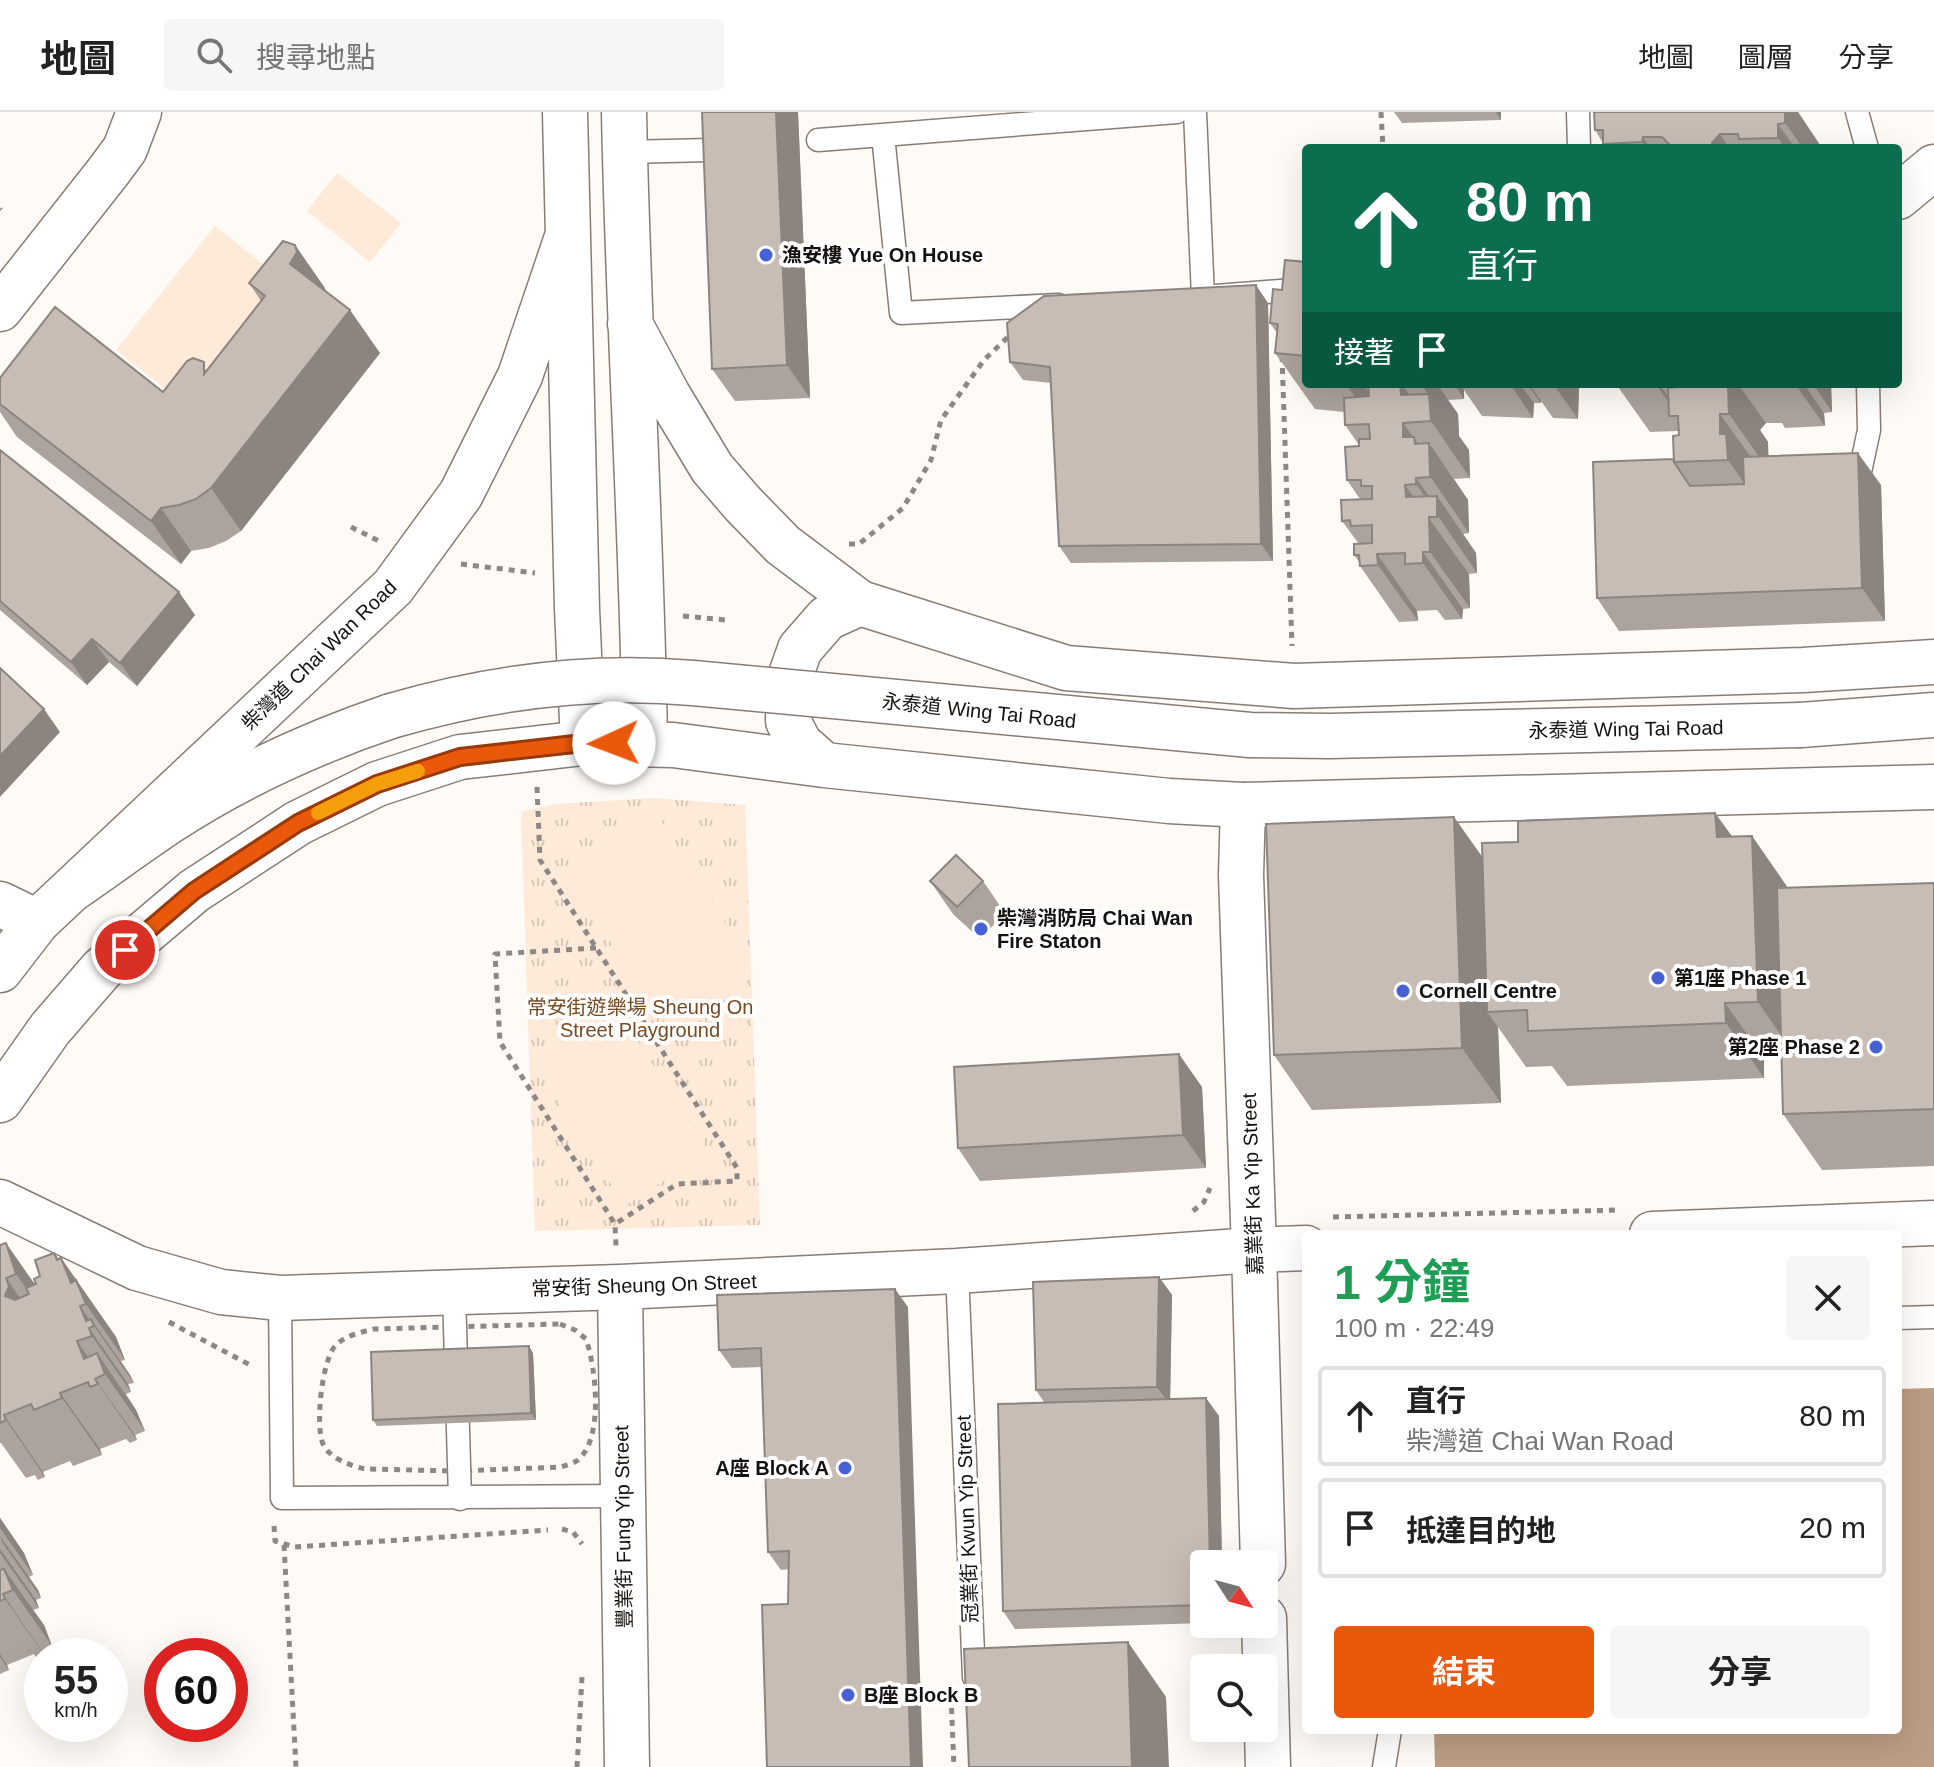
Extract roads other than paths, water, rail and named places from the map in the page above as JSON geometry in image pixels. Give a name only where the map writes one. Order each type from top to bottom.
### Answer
[{"type":"main road","points":[[0,309],[125,149],[139,112]]},
{"type":"main road","name":"柴灣道 Chai Wan Road","points":[[565,112],[583,743]]},
{"type":"main road","points":[[625,132],[645,743]]},
{"type":"main road","points":[[1902,193],[1934,167]]},
{"type":"main road","name":"柴灣道 Chai Wan Road","points":[[0,970],[18,913],[74,888],[393,587],[461,494],[520,376],[569,234]]},
{"type":"main road","points":[[630,324],[712,468],[783,545],[860,603],[1066,668],[1294,686],[1803,670],[1934,662]]},
{"type":"main road","points":[[824,765],[800,744],[788,721],[789,680],[800,649],[827,618],[860,603]]},
{"type":"main road","name":"永泰道 Wing Tai Road","points":[[74,888],[171,821],[230,786],[303,749],[391,716],[472,694],[545,684],[613,679],[680,682],[1250,735],[1330,736],[1801,725],[1934,715]]},
{"type":"main road","points":[[0,1100],[50,1029],[102,969],[194,891],[298,823],[377,784],[460,757],[583,743],[645,743],[1169,801],[1243,805],[1934,787]]},
{"type":"main road","name":"嘉業街 Ka Yip Street","points":[[1243,805],[1241,875],[1263,1550]]},
{"type":"main road","name":"常安街 Sheung On Street","points":[[0,1202],[137,1268],[221,1292],[280,1298],[454,1292],[618,1270],[957,1271],[1302,1248]]},
{"type":"main road","points":[[1755,1230],[1934,1223]]},
{"type":"main road","name":"豐業街 Fung Yip Street","points":[[618,1270],[627,1767]]},
{"type":"main road","points":[[1265,1638],[1268,1767]]},
{"type":"lane","points":[[818,140],[1177,112]]},
{"type":"lane","points":[[1195,112],[1195,297],[1302,289]]},
{"type":"lane","points":[[1578,112],[1579,144]]},
{"type":"lane","points":[[1857,112],[1866,144]]},
{"type":"lane","points":[[625,132],[710,150]]},
{"type":"lane","points":[[883,135],[901,313],[1078,304]]},
{"type":"lane","points":[[1857,486],[1869,430],[1868,388]]},
{"type":"lane","name":"冠業街 Kwun Yip Street","points":[[957,1271],[975,1704]]},
{"type":"lane","points":[[454,1292],[460,1499]]},
{"type":"lane","points":[[280,1298],[282,1498],[621,1496]]},
{"type":"lane","points":[[1902,1318],[1934,1317]]},
{"type":"lane","points":[[1384,1767],[1389,1734]]},
{"type":"place","name":"漁安樓 Yue On House","points":[[766,255]]},
{"type":"place","name":"柴灣消防局 Chai Wan Fire Staton","points":[[981,929]]},
{"type":"place","name":"第1座 Phase 1","points":[[1658,978]]},
{"type":"place","name":"Cornell Centre","points":[[1403,991]]},
{"type":"place","name":"第2座 Phase 2","points":[[1876,1047]]},
{"type":"place","name":"A座 Block A","points":[[845,1468]]},
{"type":"place","name":"B座 Block B","points":[[848,1695]]},
{"type":"park label","name":"常安街遊樂場 Sheung On Street Playground","points":[[640,1018]]}]
